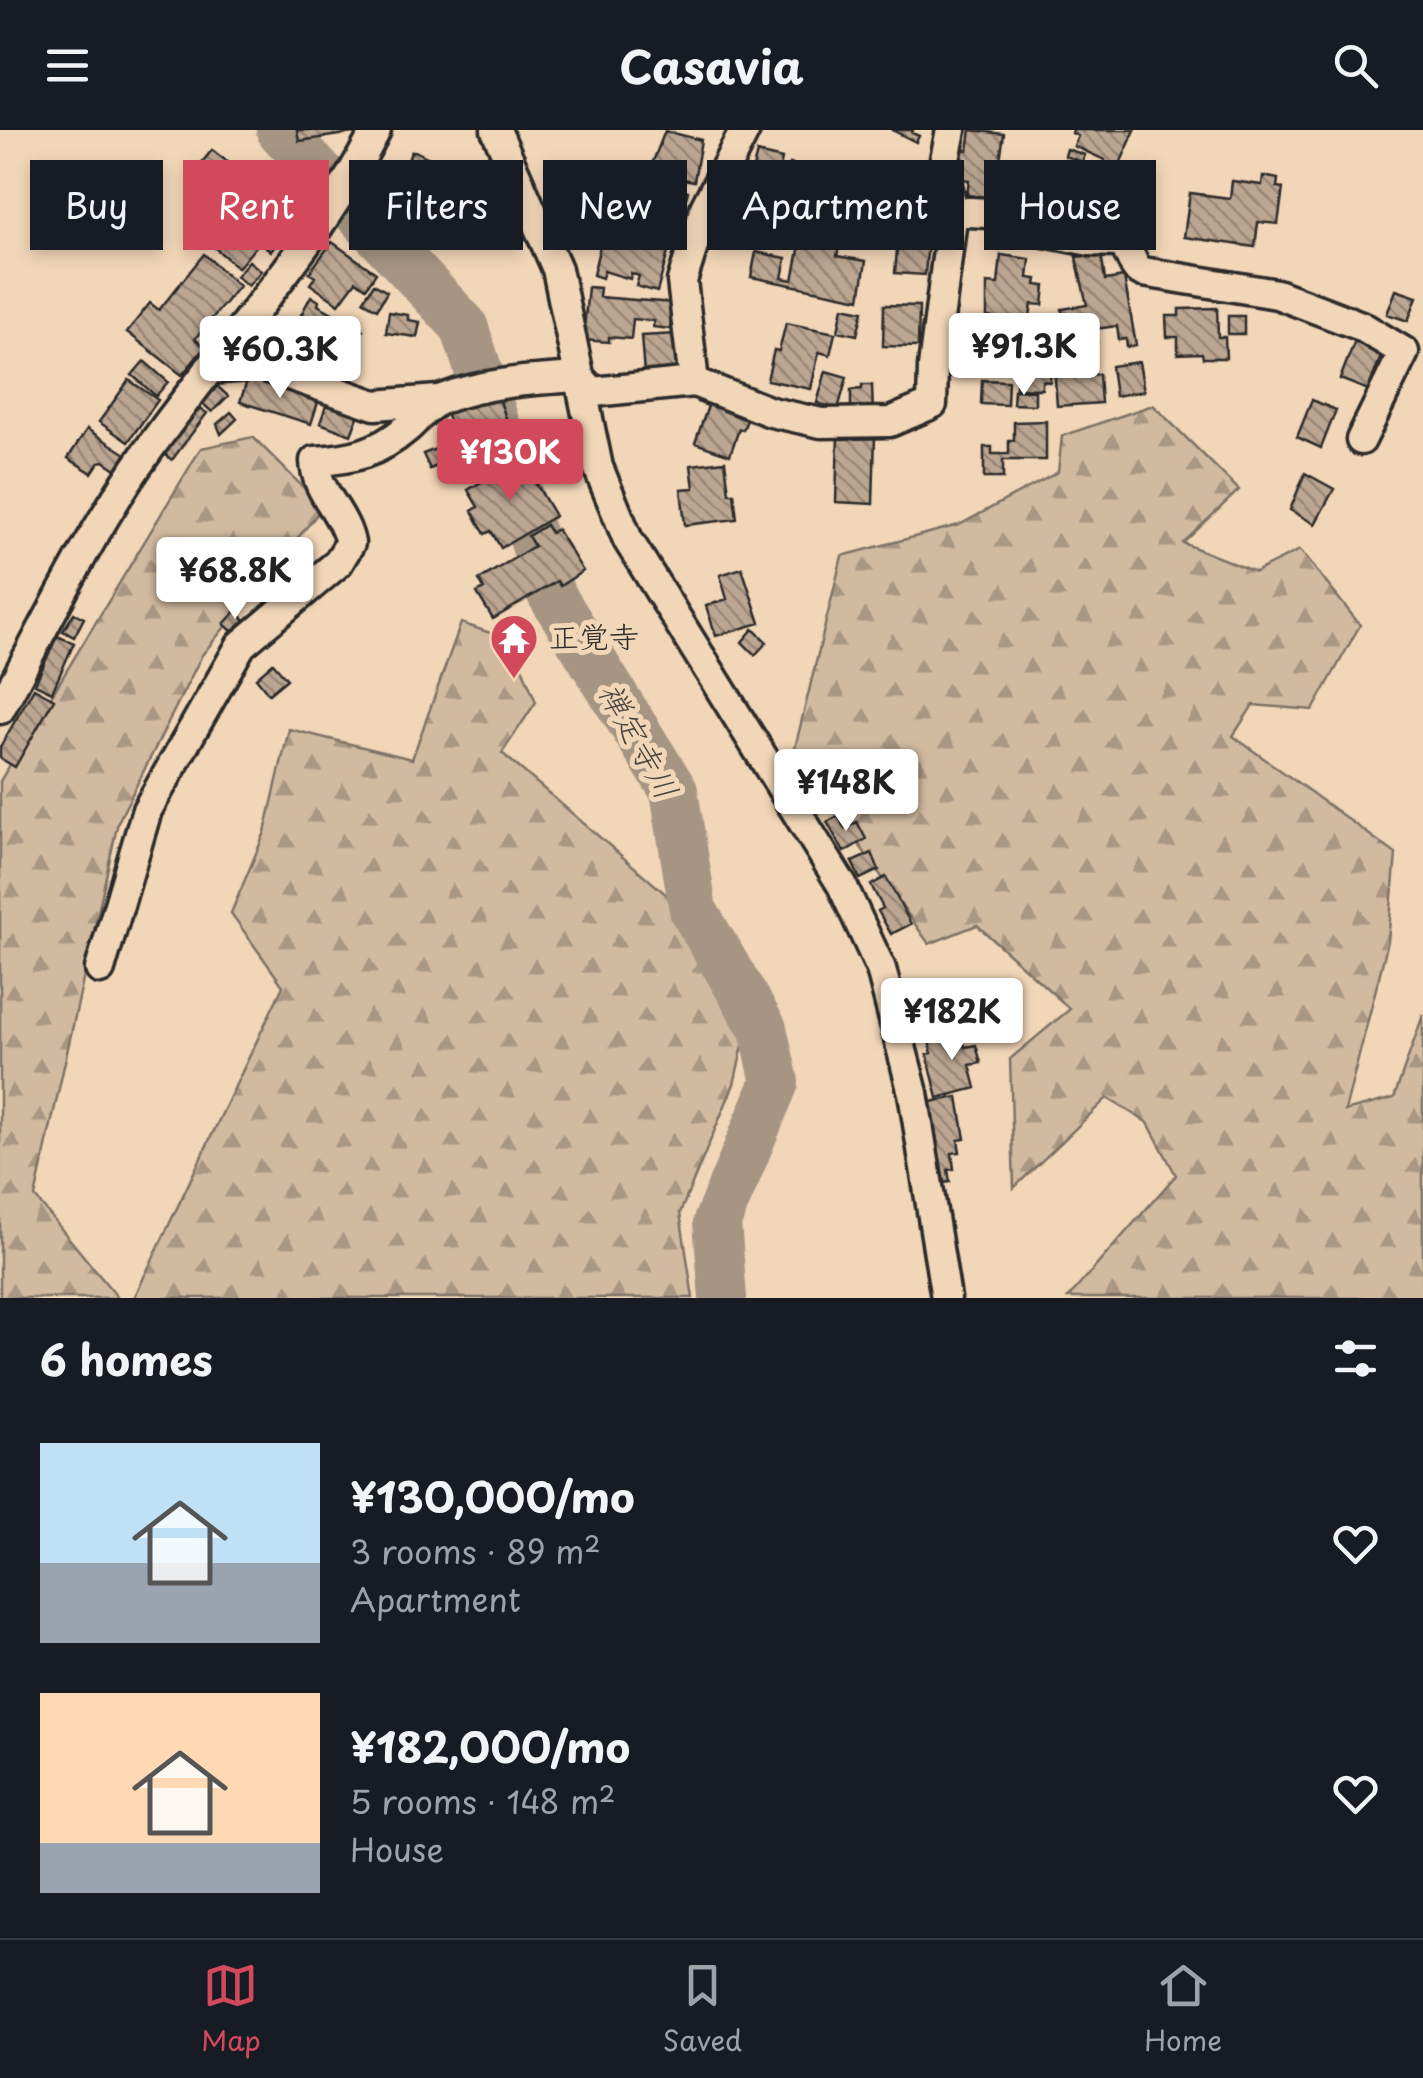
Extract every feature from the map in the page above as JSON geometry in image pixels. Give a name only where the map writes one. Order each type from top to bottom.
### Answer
[{"type":"street","points":[[0,709],[145,454],[349,183],[376,130]]},
{"type":"street","points":[[496,130],[557,269],[598,467],[628,540],[842,885],[881,969],[913,1094],[946,1298]]},
{"type":"street","points":[[694,382],[682,280],[705,208],[746,130]]},
{"type":"street","points":[[945,160],[951,130]]},
{"type":"street","points":[[964,213],[987,214],[1026,228],[1090,241],[1117,242],[1125,246],[1136,268],[1143,272],[1277,294],[1360,326],[1404,352],[1361,440]]},
{"type":"street","points":[[579,377],[593,392],[694,382],[771,412],[822,423],[890,422],[932,404],[948,250]]},
{"type":"street","points":[[209,369],[260,365],[375,406],[438,400],[494,385],[579,377]]},
{"type":"street","points":[[100,969],[147,810],[240,645],[338,562],[350,543],[346,524],[316,480],[315,461],[353,459],[393,440],[438,400]]},
{"type":"green space","points":[[1153,405],[1239,490],[1183,543],[1255,572],[1300,550],[1360,625],[1313,710],[1253,705],[1233,736],[1396,854],[1388,941],[1345,1111],[1394,1098],[1423,1015],[1423,1298],[1068,1298],[1176,1175],[1148,1123],[1107,1098],[1014,1188],[1010,1059],[1070,1009],[977,925],[929,944],[794,752],[842,556],[959,525],[1058,472],[1062,436]]},
{"type":"green space","points":[[253,437],[323,507],[202,655],[118,822],[35,1197],[118,1298],[0,1298],[0,781],[201,448]]},
{"type":"green space","points":[[461,623],[511,640],[536,702],[502,753],[675,902],[746,1033],[734,1084],[680,1213],[693,1298],[134,1298],[283,986],[231,913],[265,832],[289,729],[412,759]]},
{"type":"building","points":[[297,130],[352,130],[353,133],[299,141]]},
{"type":"building","points":[[892,130],[913,130],[919,136],[916,142]]},
{"type":"building","points":[[971,130],[1004,134],[1000,160],[984,160],[984,198],[967,195],[969,180],[964,179],[964,160],[960,160],[962,149],[968,150]]},
{"type":"building","points":[[1135,130],[1122,160],[1105,160],[1074,146],[1078,136],[1072,133]]},
{"type":"building","points":[[665,131],[701,140],[694,181],[687,180],[687,160],[654,160]]},
{"type":"building","points":[[1067,149],[1085,155],[1083,160],[1065,156]]},
{"type":"building","points":[[212,150],[225,160],[204,160]]},
{"type":"building","points":[[415,151],[433,160],[408,160]]},
{"type":"building","points":[[757,153],[782,159],[782,160],[755,160]]},
{"type":"building","points":[[1263,176],[1278,179],[1277,187],[1283,188],[1278,224],[1258,222],[1255,247],[1184,237],[1190,193],[1230,198],[1232,181],[1262,185]]},
{"type":"building","points":[[332,242],[376,273],[366,288],[356,281],[339,304],[310,284],[315,277],[309,273]]},
{"type":"building","points":[[217,250],[253,250],[238,268]]},
{"type":"building","points":[[599,250],[669,250],[657,292],[636,286],[639,276],[631,273],[630,279],[604,271],[602,278],[593,275]]},
{"type":"building","points":[[799,250],[838,250],[837,256],[866,261],[860,299],[751,277],[756,252],[786,258],[782,278],[793,280]]},
{"type":"building","points":[[897,250],[927,250],[925,275],[895,273]]},
{"type":"building","points":[[1101,253],[1105,280],[1124,277],[1136,345],[1127,347],[1126,339],[1119,340],[1117,326],[1095,329],[1097,342],[1067,342],[1062,309],[1087,305],[1076,257]]},
{"type":"building","points":[[204,254],[239,286],[195,339],[205,347],[182,375],[127,332],[150,303],[159,310]]},
{"type":"building","points":[[1001,255],[1030,259],[1028,278],[1045,286],[1043,305],[1032,304],[1029,322],[987,317],[987,283],[998,284]]},
{"type":"building","points":[[249,261],[261,271],[248,286],[236,276]]},
{"type":"building","points":[[374,284],[387,292],[377,309],[363,301]]},
{"type":"building","points":[[588,287],[600,288],[599,297],[673,303],[670,329],[653,327],[654,321],[633,319],[631,339],[583,340]]},
{"type":"building","points":[[1396,290],[1417,297],[1408,321],[1387,314]]},
{"type":"building","points":[[311,296],[319,301],[318,305],[363,330],[355,345],[338,339],[323,367],[284,347]]},
{"type":"building","points":[[884,305],[919,306],[918,347],[883,346]]},
{"type":"building","points":[[843,307],[863,311],[857,335],[838,331]]},
{"type":"building","points":[[1217,308],[1218,337],[1225,337],[1226,358],[1178,354],[1178,337],[1167,337],[1166,316],[1179,316],[1179,309]]},
{"type":"building","points":[[389,312],[420,322],[417,337],[386,333]]},
{"type":"building","points":[[1228,316],[1244,316],[1244,334],[1228,334]]},
{"type":"building","points":[[786,323],[835,333],[830,355],[819,352],[811,389],[767,380]]},
{"type":"building","points":[[676,334],[678,372],[644,374],[641,336]]},
{"type":"building","points":[[1355,340],[1383,351],[1368,390],[1340,379]]},
{"type":"building","points":[[1088,349],[1089,375],[1099,374],[1101,403],[1057,406],[1053,352]]},
{"type":"building","points":[[1017,354],[1051,355],[1050,382],[1042,381],[1042,389],[1016,388]]},
{"type":"building","points":[[144,361],[168,382],[156,396],[132,375]]},
{"type":"building","points":[[1139,362],[1144,391],[1115,396],[1111,366]]},
{"type":"building","points":[[826,371],[847,377],[838,409],[817,403]]},
{"type":"building","points":[[248,378],[319,399],[311,424],[240,402]]},
{"type":"building","points":[[129,380],[158,400],[128,442],[99,422]]},
{"type":"building","points":[[982,380],[1008,381],[1007,405],[981,404]]},
{"type":"building","points":[[862,385],[872,385],[873,414],[851,414],[851,390],[862,389]]},
{"type":"building","points":[[217,386],[228,396],[212,412],[201,402]]},
{"type":"building","points":[[1014,390],[1035,391],[1035,405],[1013,404]]},
{"type":"building","points":[[499,398],[509,427],[477,438],[475,432],[467,435],[466,430],[454,433],[446,413]]},
{"type":"building","points":[[699,398],[749,415],[743,430],[739,429],[730,455],[695,443],[708,406],[697,402]]},
{"type":"building","points":[[1312,400],[1336,410],[1321,448],[1297,437]]},
{"type":"building","points":[[327,403],[359,414],[351,435],[320,423]]},
{"type":"building","points":[[197,407],[207,413],[172,460],[163,453]]},
{"type":"building","points":[[231,412],[237,419],[221,434],[217,424]]},
{"type":"building","points":[[1046,421],[1046,460],[1003,460],[1003,478],[984,478],[984,447],[992,447],[992,454],[1009,454],[1014,422]]},
{"type":"building","points":[[87,429],[126,454],[116,469],[104,461],[92,473],[68,458]]},
{"type":"building","points":[[838,434],[875,435],[873,504],[836,502]]},
{"type":"building","points":[[438,448],[444,463],[430,469],[423,454]]},
{"type":"building","points":[[477,450],[494,455],[489,470],[472,464]]},
{"type":"building","points":[[521,458],[555,516],[501,548],[491,531],[485,534],[472,511],[478,507],[468,490]]},
{"type":"building","points":[[725,461],[737,519],[685,525],[681,489],[694,488],[691,465]]},
{"type":"building","points":[[1305,473],[1334,489],[1315,524],[1290,510]]},
{"type":"building","points":[[546,525],[551,533],[557,529],[583,571],[560,586],[557,581],[493,619],[477,593],[484,589],[479,580],[534,546],[528,536]]},
{"type":"building","points":[[742,568],[760,623],[716,636],[706,606],[727,599],[720,575]]},
{"type":"building","points":[[236,611],[245,620],[233,632],[224,624]]},
{"type":"building","points":[[74,613],[84,618],[74,637],[63,631]]},
{"type":"building","points":[[753,629],[767,642],[755,655],[742,642]]},
{"type":"building","points":[[57,636],[74,643],[52,692],[35,684]]},
{"type":"building","points":[[273,663],[287,679],[269,694],[256,678]]},
{"type":"building","points":[[34,688],[54,699],[15,767],[0,758],[0,747]]},
{"type":"building","points":[[838,816],[845,829],[857,822],[866,839],[844,852],[827,822]]},
{"type":"building","points":[[872,853],[879,870],[860,879],[852,862]]},
{"type":"building","points":[[886,877],[911,924],[891,934],[878,911],[883,908],[871,885]]},
{"type":"building","points":[[954,1000],[958,1020],[939,1024],[935,1004]]},
{"type":"building","points":[[960,1029],[965,1047],[976,1045],[981,1063],[970,1065],[976,1088],[938,1098],[927,1054],[932,1053],[928,1037]]},
{"type":"building","points":[[958,1097],[965,1139],[958,1140],[960,1152],[952,1153],[954,1169],[948,1170],[950,1182],[944,1183],[930,1102]]},
{"type":"waterway","name":"禅定寺川","points":[[280,130],[464,326],[551,594],[674,791],[693,910],[763,1029],[775,1082],[717,1222],[723,1298]]},
{"type":"place","name":"正覚寺","points":[[514,680]]}]
